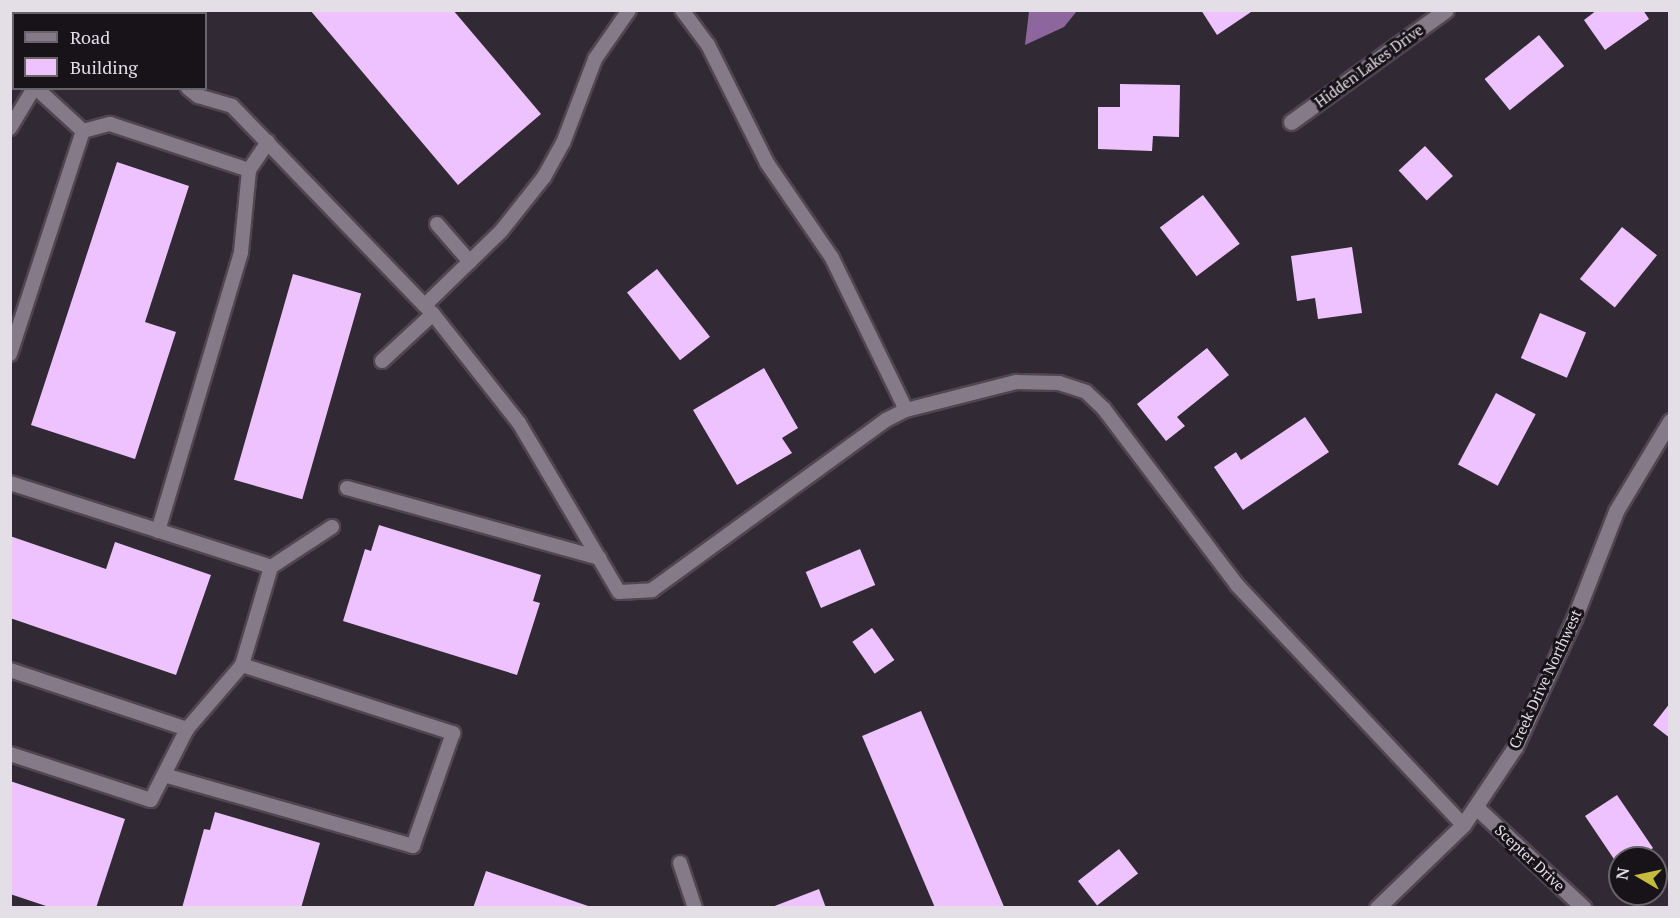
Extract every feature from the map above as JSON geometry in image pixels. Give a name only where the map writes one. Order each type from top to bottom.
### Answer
[{"type":"street","name":"Hidden Lakes Drive","points":[[1291,122],[1446,10]]},
{"type":"street","name":"Creek Drive Northwest","points":[[1377,908],[1477,808],[1515,747],[1574,619],[1616,511],[1670,421]]},
{"type":"street","name":"Scepter Drive","points":[[1477,808],[1584,908]]},
{"type":"lane","points":[[382,361],[470,262],[521,209],[544,177],[563,142],[596,59],[629,10]]},
{"type":"lane","points":[[682,10],[708,45],[767,163],[832,258],[906,410]]},
{"type":"lane","points":[[10,128],[34,90]]},
{"type":"lane","points":[[37,90],[83,131]]},
{"type":"lane","points":[[190,90],[198,96],[232,105],[429,310],[519,423],[619,592],[652,590],[886,420],[906,410],[1016,382],[1059,383],[1086,392],[1104,409],[1238,585],[1462,825]]},
{"type":"lane","points":[[83,131],[110,124],[249,170]]},
{"type":"lane","points":[[10,354],[83,131]]},
{"type":"lane","points":[[158,531],[241,252],[249,170],[268,142]]},
{"type":"lane","points":[[437,224],[470,262]]},
{"type":"lane","points":[[10,483],[272,567]]},
{"type":"lane","points":[[347,488],[598,558]]},
{"type":"lane","points":[[10,754],[152,800],[187,729],[242,665],[272,567],[332,527]]},
{"type":"lane","points":[[164,775],[413,846],[453,733],[242,665]]},
{"type":"lane","points":[[10,670],[187,729]]},
{"type":"lane","points":[[680,862],[695,908]]},
{"type":"shaded area","points":[[1029,10],[1077,11],[1064,27],[1025,45]]},
{"type":"building","points":[[310,10],[453,10],[541,114],[458,185]]},
{"type":"building","points":[[1201,10],[1254,10],[1217,35]]},
{"type":"building","points":[[1597,10],[1643,10],[1649,19],[1605,50],[1584,20]]},
{"type":"building","points":[[1539,35],[1564,66],[1510,110],[1485,79]]},
{"type":"building","points":[[1120,84],[1180,85],[1179,137],[1153,136],[1152,151],[1098,149],[1098,107],[1120,107]]},
{"type":"building","points":[[1425,146],[1453,176],[1427,201],[1399,171]]},
{"type":"building","points":[[117,162],[189,186],[145,322],[176,332],[135,459],[31,425]]},
{"type":"building","points":[[1203,195],[1240,244],[1197,276],[1160,227]]},
{"type":"building","points":[[1622,227],[1657,255],[1615,307],[1580,279]]},
{"type":"building","points":[[1352,247],[1362,313],[1318,319],[1315,298],[1297,301],[1291,256]]},
{"type":"building","points":[[657,269],[710,337],[680,360],[627,292]]},
{"type":"building","points":[[293,274],[361,294],[302,499],[234,480]]},
{"type":"building","points":[[1540,313],[1586,333],[1567,378],[1521,358]]},
{"type":"building","points":[[1207,348],[1229,375],[1177,417],[1185,426],[1166,441],[1137,404]]},
{"type":"building","points":[[764,368],[798,428],[782,438],[792,453],[737,485],[693,410]]},
{"type":"building","points":[[1496,393],[1536,414],[1498,486],[1458,465]]},
{"type":"building","points":[[1305,417],[1329,452],[1243,510],[1214,467],[1236,452],[1241,460]]},
{"type":"building","points":[[379,525],[541,575],[533,601],[540,603],[517,675],[343,621],[365,549],[371,551]]},
{"type":"building","points":[[10,536],[106,569],[115,542],[211,575],[176,675],[10,618]]},
{"type":"building","points":[[860,549],[875,585],[821,608],[806,572]]},
{"type":"building","points":[[872,628],[894,660],[875,674],[852,642]]},
{"type":"building","points":[[1670,703],[1670,738],[1653,725]]},
{"type":"building","points":[[921,711],[1005,908],[935,908],[862,736]]},
{"type":"building","points":[[10,781],[125,819],[96,908],[52,908],[10,894]]},
{"type":"building","points":[[1617,795],[1652,846],[1608,846],[1608,850],[1585,816]]},
{"type":"building","points":[[215,812],[320,843],[301,908],[182,908],[204,829],[210,830]]},
{"type":"building","points":[[1119,849],[1138,873],[1097,905],[1078,881]]},
{"type":"building","points":[[486,871],[591,907],[473,908]]},
{"type":"building","points":[[819,889],[826,908],[772,908],[772,907]]}]
